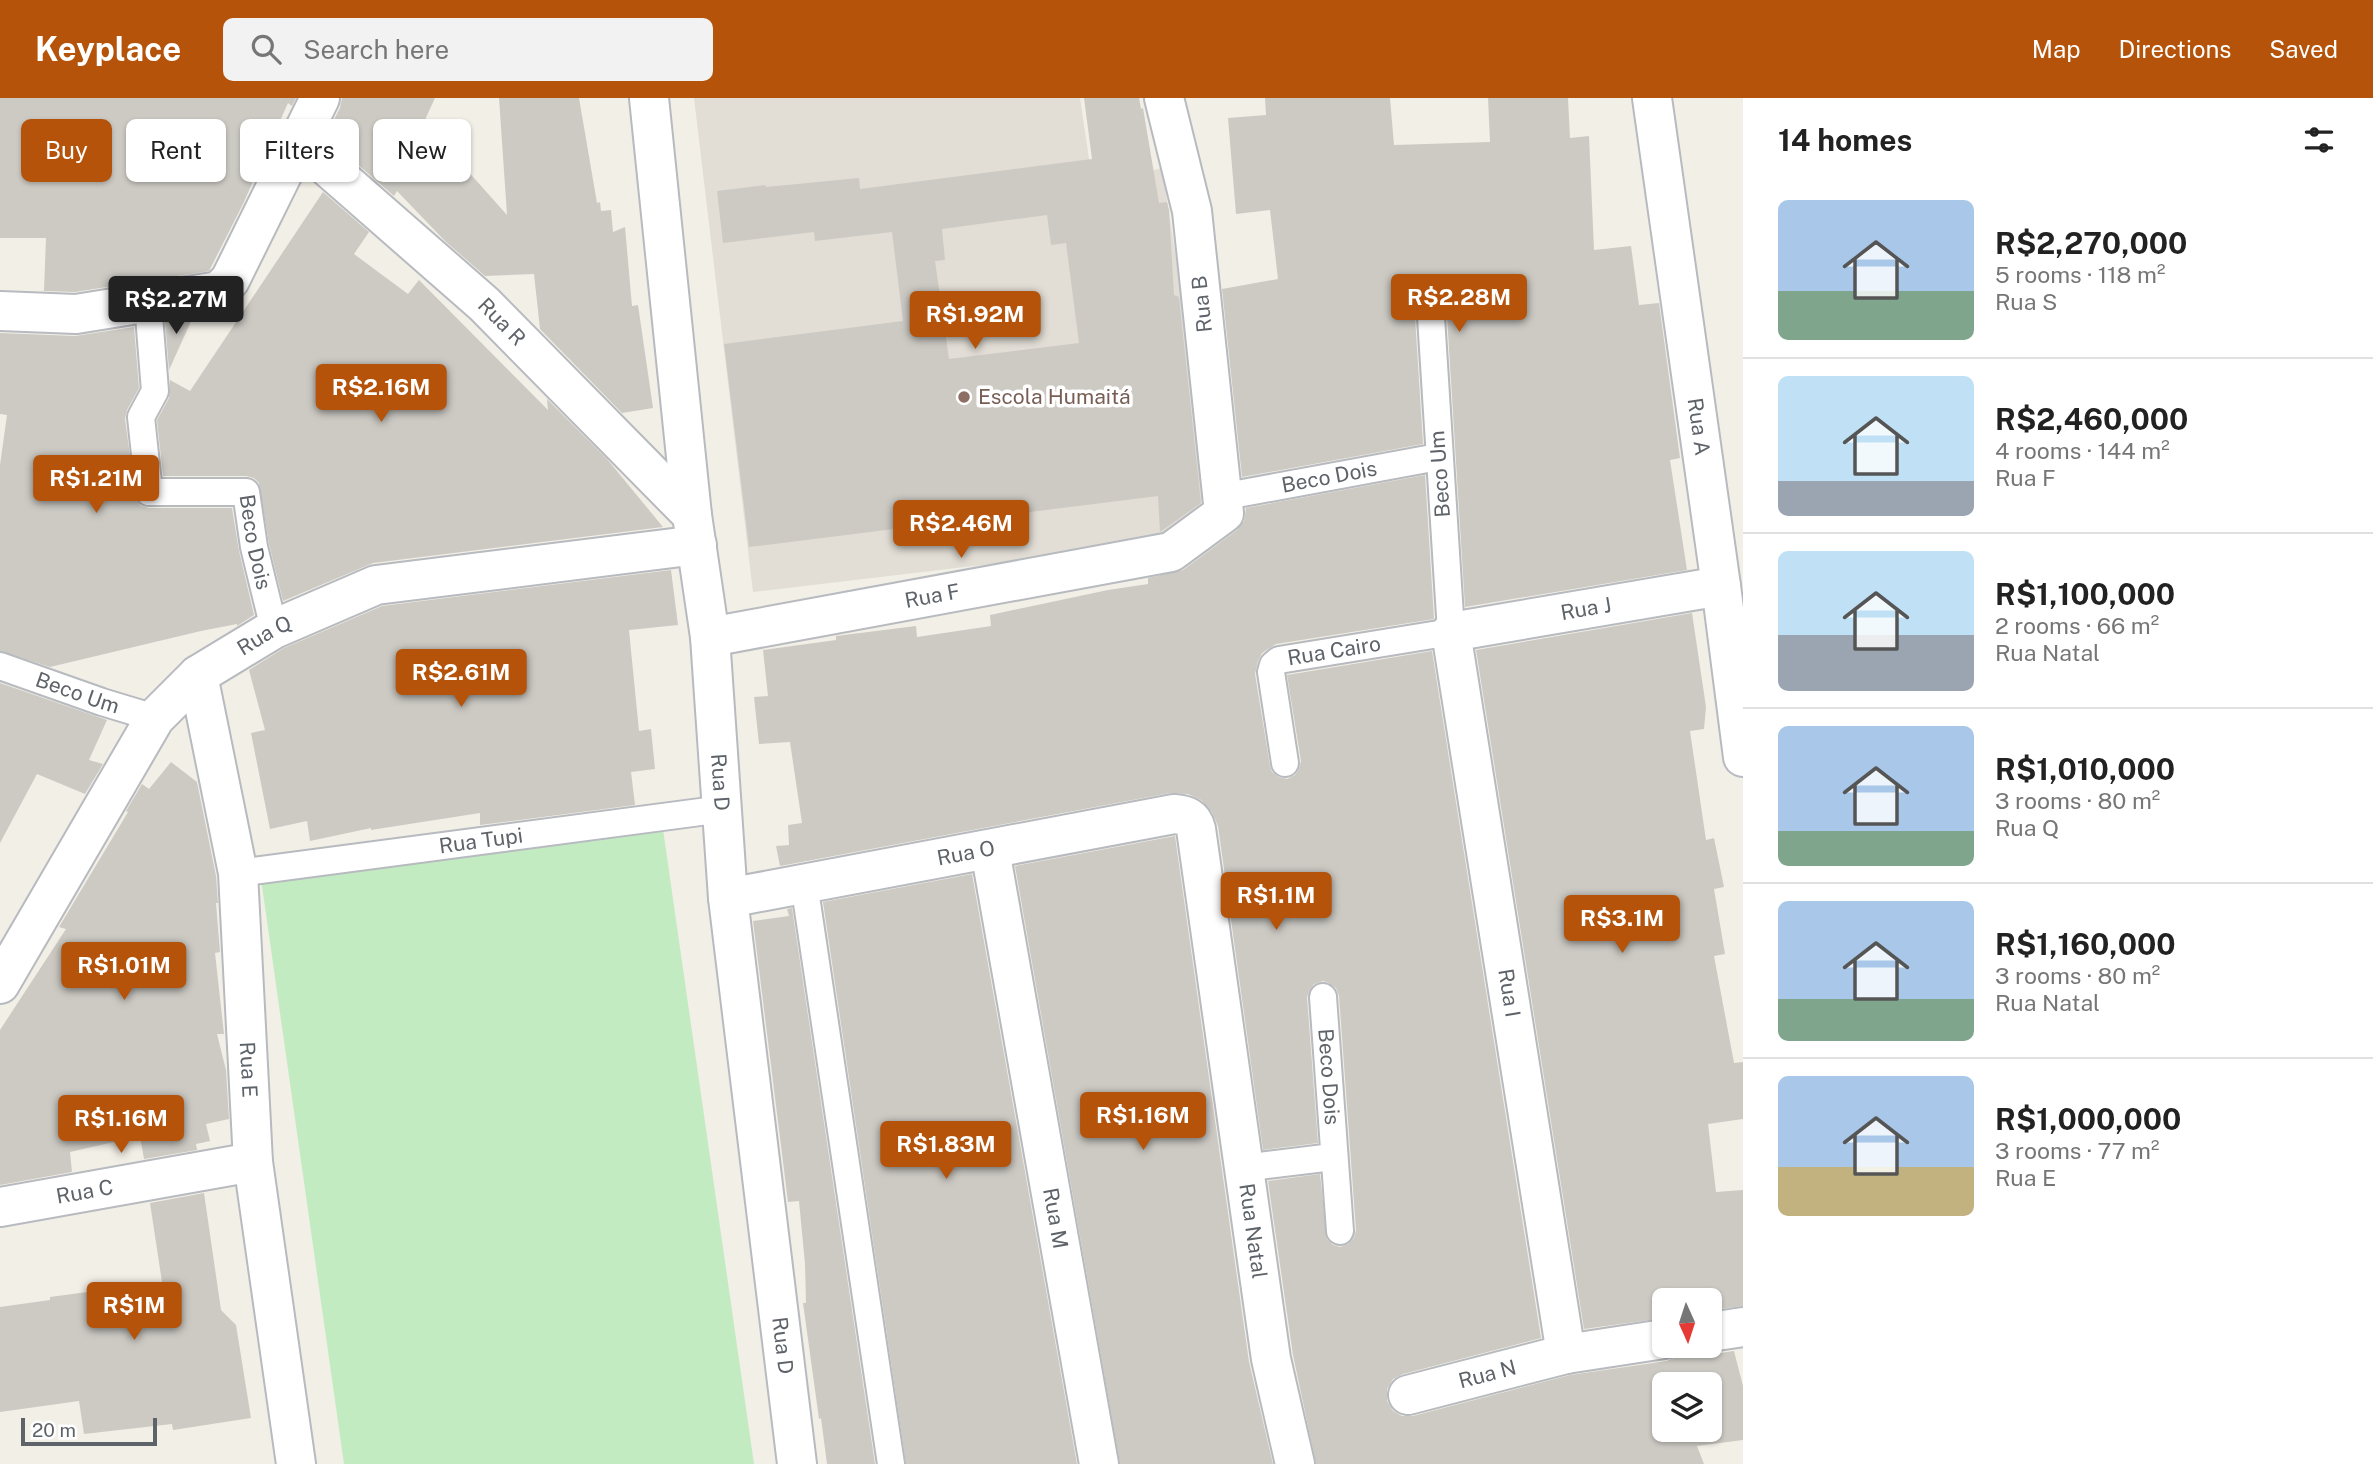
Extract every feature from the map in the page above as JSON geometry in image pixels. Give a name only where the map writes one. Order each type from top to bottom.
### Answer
[{"type":"street","points":[[310,119],[320,98]]},
{"type":"street","name":"Rua D","points":[[649,98],[695,530],[710,637],[728,898],[797,1464]]},
{"type":"street","name":"Rua B","points":[[1164,98],[1192,211],[1223,505]]},
{"type":"street","name":"Rua A","points":[[1652,98],[1743,757]]},
{"type":"street","points":[[0,311],[76,314],[212,293],[225,287],[279,182]]},
{"type":"street","name":"Rua R","points":[[345,182],[484,304],[695,530]]},
{"type":"street","name":"Rua F","points":[[710,637],[1171,552],[1223,505]]},
{"type":"street","name":"Rua Q","points":[[0,984],[155,718],[198,675],[274,629],[376,585],[695,530]]},
{"type":"street","name":"Rua J","points":[[1451,632],[1721,586]]},
{"type":"street","name":"Rua I","points":[[1451,632],[1566,1354]]},
{"type":"street","name":"Rua E","points":[[198,675],[238,873],[253,1162],[296,1464]]},
{"type":"street","name":"Rua O","points":[[728,898],[1174,814],[1184,814],[1191,818],[1196,829]]},
{"type":"street","name":"Rua Natal","points":[[1196,829],[1270,1359],[1295,1464]]},
{"type":"street","name":"Rua M","points":[[990,850],[1099,1464]]},
{"type":"street","name":"Rua C","points":[[0,1207],[253,1162]]},
{"type":"street","points":[[1722,1331],[1743,1328]]},
{"type":"street","name":"Rua N","points":[[1408,1395],[1566,1354],[1652,1341]]},
{"type":"lane","name":"Beco Dois","points":[[148,303],[155,391],[141,416],[149,492],[246,492],[254,547],[274,629]]},
{"type":"lane","name":"Beco Um","points":[[1431,317],[1451,632]]},
{"type":"lane","name":"Beco Dois","points":[[1223,505],[1438,457]]},
{"type":"lane","name":"Rua Cairo","points":[[1285,763],[1271,671],[1279,660],[1451,632]]},
{"type":"lane","name":"Beco Um","points":[[0,666],[155,718]]},
{"type":"lane","name":"Rua Tupi","points":[[238,873],[723,809]]},
{"type":"lane","points":[[804,883],[891,1464]]},
{"type":"lane","name":"Beco Dois","points":[[1323,997],[1340,1231]]},
{"type":"lane","name":"Beco Dois","points":[[1243,1168],[1334,1157]]},
{"type":"shaded area","name":"Escola Humaitá","points":[[694,98],[1080,98],[1092,179],[1162,168],[1209,472],[1196,522],[1170,543],[753,592]]},
{"type":"green space","points":[[662,822],[754,1464],[344,1464],[261,879]]},
{"type":"building","points":[[0,98],[296,98],[292,106],[288,103],[281,119],[240,119],[240,182],[253,182],[209,271],[75,292],[44,291],[46,238],[0,238]]},
{"type":"building","points":[[342,98],[435,98],[425,119],[373,119],[373,178],[359,166],[359,119],[334,119]]},
{"type":"building","points":[[499,98],[579,98],[597,203],[600,202],[601,211],[611,210],[613,232],[625,227],[632,306],[638,305],[653,408],[622,413],[540,329],[534,274],[485,276],[445,241],[397,191],[394,196],[378,182],[471,182],[471,175],[507,215]]},
{"type":"building","points":[[1084,98],[1139,98],[1159,203],[1167,202],[1169,210],[1174,295],[1179,297],[1201,503],[1160,532],[1158,496],[749,547],[724,344],[903,321],[892,232],[815,241],[814,232],[723,243],[717,191],[859,178],[860,189],[1092,159]],"holes":[[[1047,215],[1051,245],[1066,243],[1079,343],[949,359],[935,261],[945,260],[942,229]]]},
{"type":"building","points":[[1265,98],[1390,98],[1394,145],[1490,142],[1488,98],[1568,98],[1570,138],[1589,136],[1594,250],[1631,246],[1639,305],[1659,303],[1680,458],[1670,460],[1687,570],[1465,607],[1447,316],[1444,308],[1429,301],[1422,304],[1415,317],[1423,444],[1242,477],[1222,289],[1278,279],[1270,210],[1236,214],[1228,118],[1266,115]]},
{"type":"building","points":[[323,192],[369,232],[354,254],[408,294],[419,280],[548,410],[547,399],[607,459],[663,527],[373,563],[283,601],[269,544],[259,483],[246,476],[163,476],[157,420],[169,398],[170,380],[190,391]]},
{"type":"building","points":[[193,317],[169,370],[165,322]]},
{"type":"building","points":[[134,327],[139,388],[125,419],[136,500],[141,506],[149,508],[232,508],[254,615],[237,626],[201,631],[50,667],[0,651],[0,465],[7,415],[0,414],[0,333],[75,336]]},
{"type":"building","points":[[1425,475],[1434,619],[1276,644],[1262,653],[1255,674],[1270,766],[1272,772],[1287,779],[1295,775],[1301,761],[1287,675],[1432,651],[1541,1338],[1403,1374],[1393,1379],[1387,1389],[1387,1401],[1393,1411],[1402,1416],[1413,1416],[1570,1375],[1674,1358],[1722,1358],[1722,1353],[1734,1351],[1743,1386],[1743,1440],[1697,1446],[1704,1464],[1316,1464],[1293,1355],[1268,1181],[1320,1174],[1327,1239],[1340,1247],[1354,1238],[1356,1230],[1339,996],[1336,988],[1323,981],[1314,984],[1307,997],[1318,1143],[1263,1150],[1218,826],[1212,812],[1201,800],[1188,794],[1170,793],[780,866],[776,846],[789,845],[788,825],[802,823],[790,742],[759,744],[754,697],[768,696],[763,650],[836,640],[836,636],[916,626],[917,637],[991,626],[990,615],[1148,584],[1148,578],[1183,570],[1237,530],[1244,521],[1246,508]]},
{"type":"building","points":[[671,570],[678,625],[629,630],[639,731],[651,729],[655,769],[631,772],[635,805],[480,825],[480,813],[371,828],[310,841],[307,821],[270,829],[251,733],[265,730],[249,670],[284,648],[382,606]]},
{"type":"building","points":[[1692,613],[1706,707],[1704,729],[1690,731],[1706,840],[1714,838],[1724,887],[1714,889],[1725,954],[1714,956],[1734,1063],[1743,1062],[1743,1119],[1708,1124],[1716,1192],[1743,1190],[1743,1306],[1722,1309],[1722,1288],[1652,1288],[1652,1320],[1584,1329],[1476,650]]},
{"type":"building","points":[[0,683],[107,720],[89,760],[103,764],[85,794],[37,774],[0,843]]},
{"type":"building","points":[[171,762],[197,782],[216,876],[220,952],[215,953],[224,1034],[217,1034],[226,1070],[229,1119],[206,1124],[210,1141],[196,1144],[197,1150],[144,1159],[140,1136],[70,1152],[72,1172],[0,1185],[0,1030],[66,929],[59,927],[142,784],[149,789]]},
{"type":"building","points":[[1175,836],[1249,1362],[1273,1464],[1120,1464],[1015,866]]},
{"type":"building","points":[[972,874],[1077,1464],[906,1464],[823,902]]},
{"type":"building","points":[[792,908],[875,1464],[827,1464],[821,1418],[819,1419],[803,1303],[806,1303],[805,1264],[799,1201],[788,1202],[753,921],[789,916],[787,909]]},
{"type":"building","points":[[204,1193],[221,1310],[236,1325],[251,1418],[173,1430],[172,1424],[84,1434],[79,1401],[0,1412],[0,1307],[50,1300],[50,1297],[162,1282],[150,1203]]},
{"type":"place","name":"Escola Humaitá","points":[[964,397]]}]
